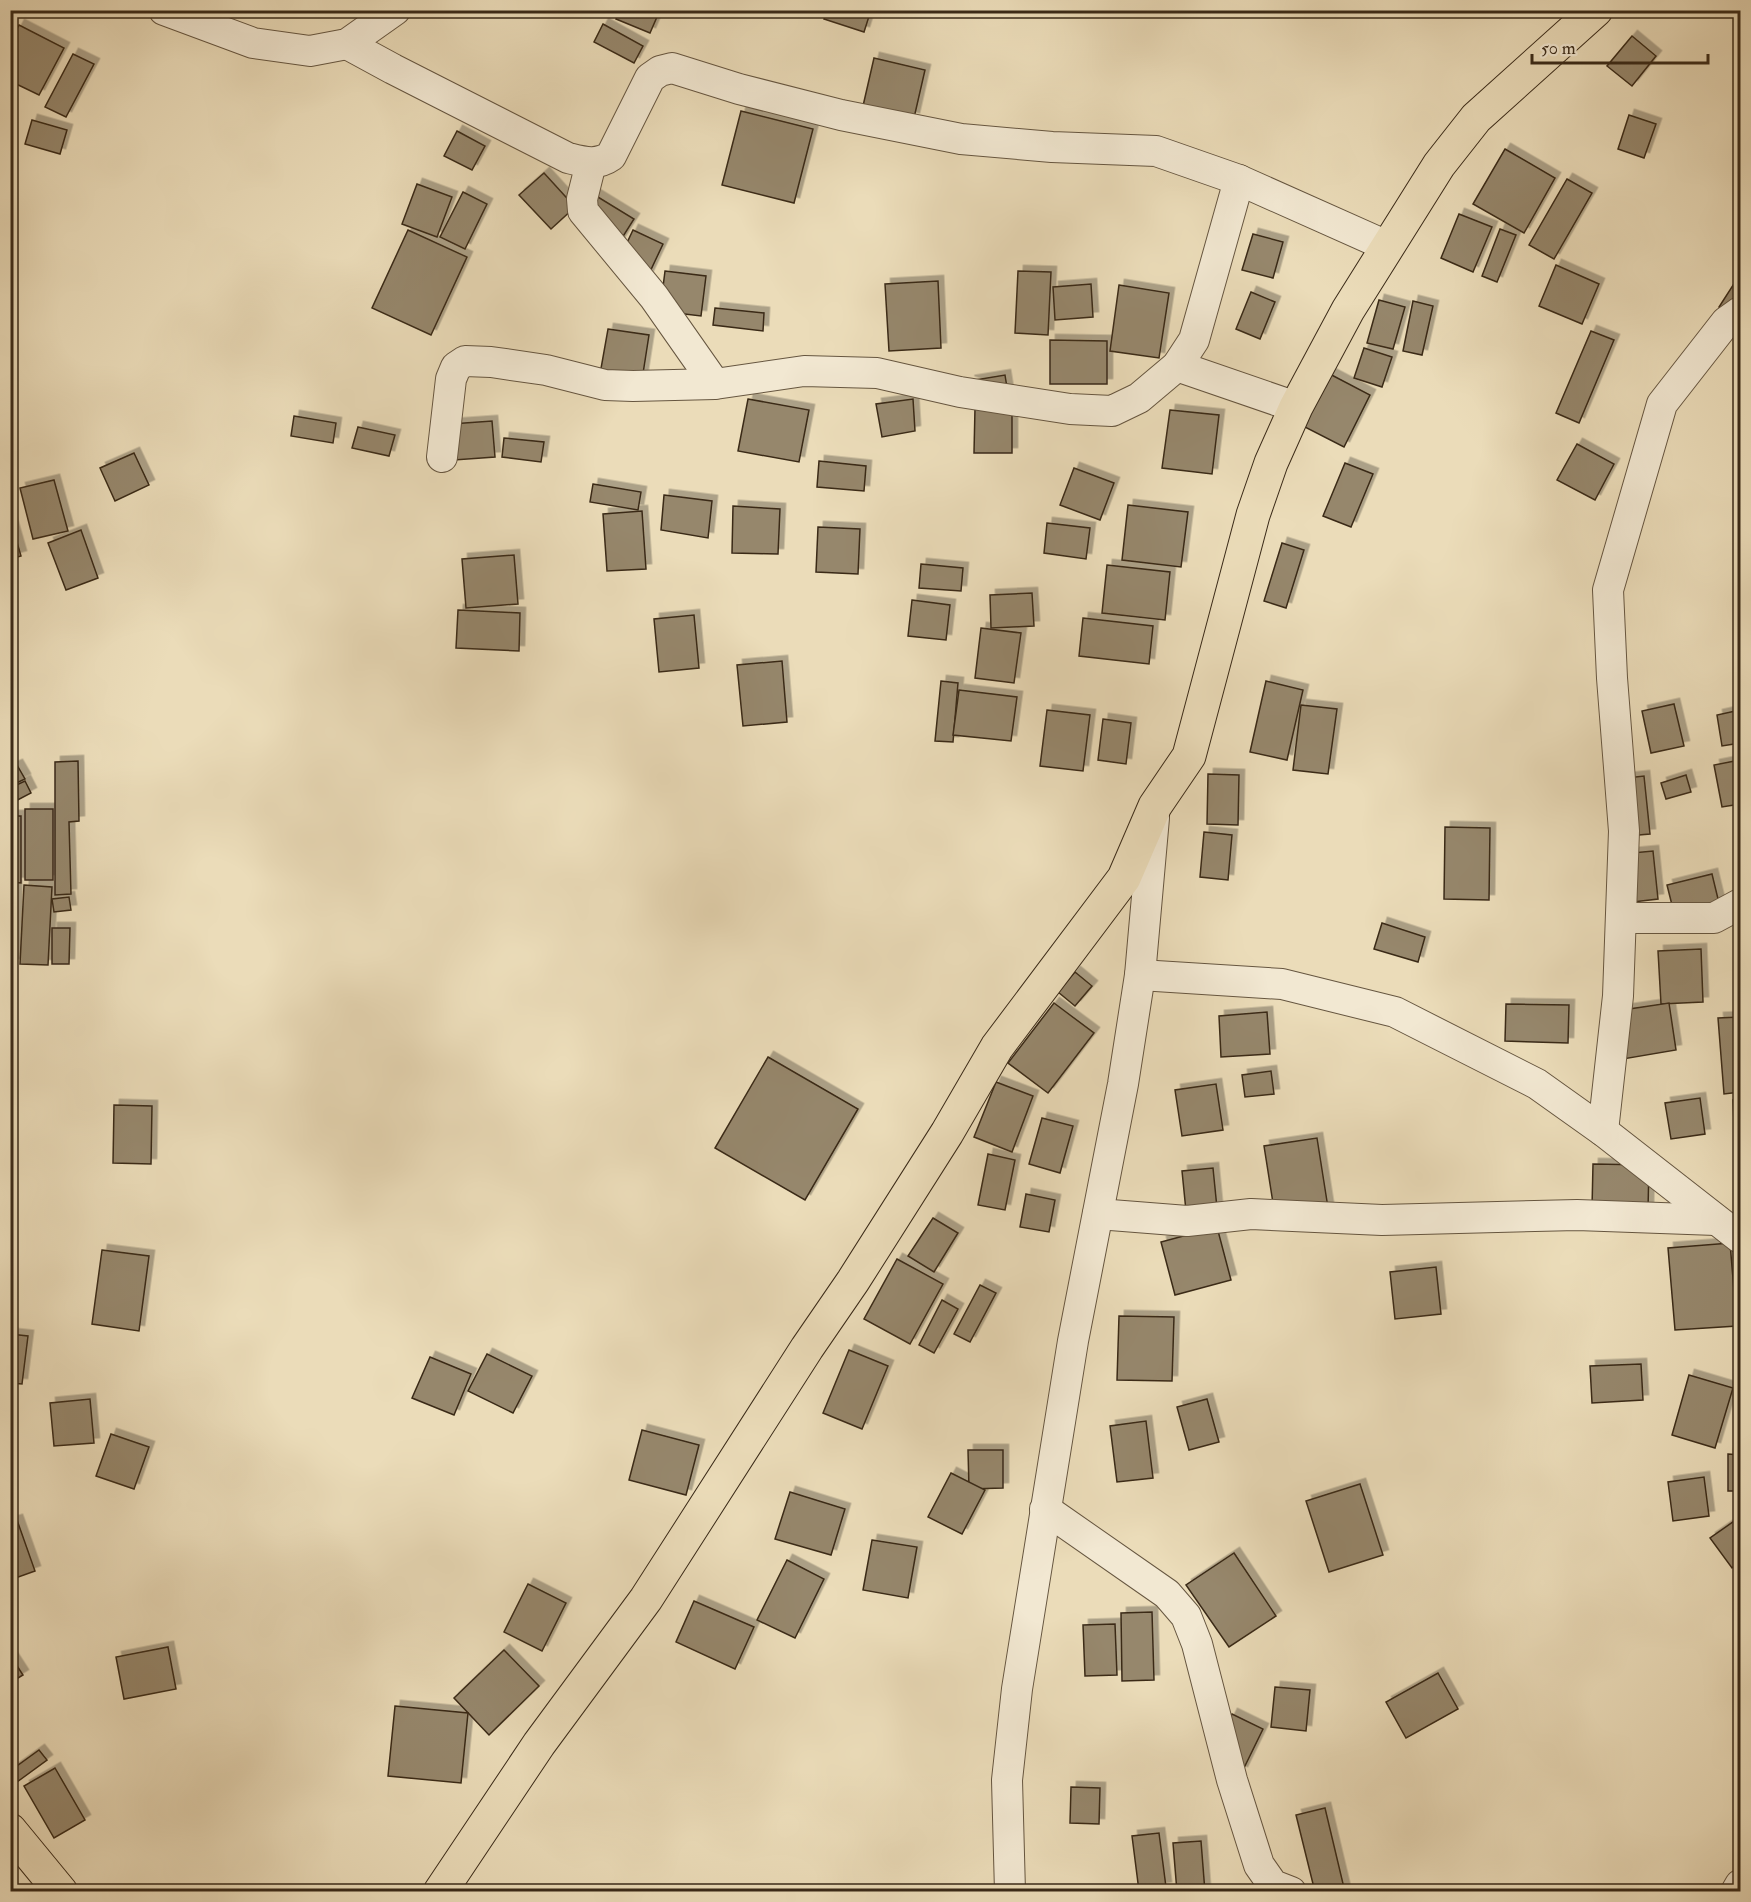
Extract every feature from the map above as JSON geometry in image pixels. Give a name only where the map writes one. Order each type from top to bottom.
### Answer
[{"type":"main road","points":[[440,1892],[539,1744],[646,1599],[807,1348],[860,1271],[947,1133],[997,1047],[1124,878],[1155,806],[1190,756],[1253,515],[1271,463],[1296,407],[1348,310],[1387,246],[1439,165],[1476,118],[1596,10]]},
{"type":"main road","points":[[10,1830],[61,1892]]},
{"type":"street","points":[[164,10],[253,43],[310,51],[347,44],[395,10]]},
{"type":"street","points":[[347,44],[568,158],[591,163],[603,162],[611,156],[650,78],[660,71],[672,68],[739,89],[841,115],[961,139],[1052,147],[1156,151],[1239,180],[1387,246]]},
{"type":"street","points":[[591,163],[582,199],[583,211],[654,297],[715,384]]},
{"type":"street","points":[[442,457],[451,379],[456,367],[465,361],[491,362],[546,370],[605,385],[715,384],[804,371],[877,373],[971,394],[1070,409],[1112,411],[1139,398],[1177,366],[1194,340],[1239,180]]},
{"type":"street","points":[[1603,1131],[1618,996],[1623,831],[1608,590],[1662,404],[1726,321],[1740,312]]},
{"type":"street","points":[[1177,366],[1296,407]]},
{"type":"street","points":[[1010,1892],[1007,1780],[1017,1689],[1073,1341],[1123,1084],[1140,975],[1155,806]]},
{"type":"street","points":[[1621,918],[1714,918],[1740,904]]},
{"type":"street","points":[[1140,975],[1282,984],[1395,1012],[1537,1084],[1603,1131],[1740,1238]]},
{"type":"street","points":[[1098,1214],[1187,1221],[1251,1214],[1382,1220],[1577,1215],[1716,1220]]},
{"type":"street","points":[[1045,1509],[1167,1594],[1186,1616],[1197,1644],[1232,1780],[1259,1865],[1273,1885],[1291,1892]]},
{"type":"street","points":[[1736,1892],[1740,1885]]},
{"type":"building","points":[[619,10],[660,10],[650,33],[616,19]]},
{"type":"building","points":[[827,10],[871,10],[864,32],[824,19]]},
{"type":"building","points":[[603,24],[643,46],[634,63],[594,42]]},
{"type":"building","points":[[19,25],[64,48],[39,95],[10,81],[10,43]]},
{"type":"building","points":[[1632,36],[1656,56],[1632,86],[1607,66]]},
{"type":"building","points":[[73,54],[94,64],[66,117],[45,107]]},
{"type":"building","points":[[874,58],[925,70],[914,118],[863,106]]},
{"type":"building","points":[[741,111],[813,129],[794,203],[722,185]]},
{"type":"building","points":[[1629,115],[1656,124],[1644,158],[1618,149]]},
{"type":"building","points":[[32,120],[67,130],[60,154],[25,144]]},
{"type":"building","points":[[457,131],[485,146],[472,170],[444,156]]},
{"type":"building","points":[[1505,149],[1555,178],[1524,233],[1473,204]]},
{"type":"building","points":[[544,173],[575,207],[551,229],[519,195]]},
{"type":"building","points":[[1567,179],[1592,193],[1554,259],[1529,245]]},
{"type":"building","points":[[417,184],[452,197],[437,237],[402,224]]},
{"type":"building","points":[[463,192],[487,204],[465,249],[440,237]]},
{"type":"building","points":[[593,194],[634,219],[617,246],[576,221]]},
{"type":"building","points":[[1459,214],[1492,227],[1473,272],[1441,258]]},
{"type":"building","points":[[1500,229],[1516,235],[1497,282],[1482,276]]},
{"type":"building","points":[[408,230],[467,257],[431,335],[372,308]]},
{"type":"building","points":[[633,230],[663,244],[648,276],[618,262]]},
{"type":"building","points":[[1253,234],[1283,242],[1273,278],[1242,270]]},
{"type":"building","points":[[1556,265],[1599,284],[1582,324],[1539,306]]},
{"type":"building","points":[[665,271],[706,276],[701,316],[660,311]]},
{"type":"building","points":[[1018,271],[1051,272],[1048,335],[1015,333]]},
{"type":"building","points":[[1737,279],[1740,281],[1740,320],[1719,307]]},
{"type":"building","points":[[938,281],[941,348],[889,351],[885,284]]},
{"type":"building","points":[[1091,284],[1093,317],[1055,320],[1053,287]]},
{"type":"building","points":[[1119,285],[1169,293],[1159,358],[1110,351]]},
{"type":"building","points":[[1251,292],[1275,302],[1260,339],[1236,329]]},
{"type":"building","points":[[1379,300],[1405,307],[1393,349],[1367,343]]},
{"type":"building","points":[[1413,301],[1433,306],[1422,355],[1403,351]]},
{"type":"building","points":[[715,308],[764,313],[763,331],[713,325]]},
{"type":"building","points":[[608,329],[649,335],[642,380],[600,374]]},
{"type":"building","points":[[1591,331],[1614,340],[1579,423],[1556,413]]},
{"type":"building","points":[[1050,340],[1107,341],[1107,384],[1050,384]]},
{"type":"building","points":[[1364,348],[1392,357],[1382,387],[1354,378]]},
{"type":"building","points":[[1324,371],[1370,395],[1344,447],[1297,423]]},
{"type":"building","points":[[1005,375],[1008,394],[969,381]]},
{"type":"building","points":[[748,399],[809,410],[799,462],[738,451]]},
{"type":"building","points":[[913,399],[915,431],[882,437],[876,404]]},
{"type":"building","points":[[975,408],[1012,409],[1012,453],[974,453]]},
{"type":"building","points":[[1170,410],[1219,415],[1212,474],[1162,468]]},
{"type":"building","points":[[294,416],[336,423],[333,443],[291,436]]},
{"type":"building","points":[[492,421],[495,457],[454,460],[451,424]]},
{"type":"building","points":[[358,427],[395,435],[389,456],[352,448]]},
{"type":"building","points":[[504,438],[544,442],[541,462],[502,457]]},
{"type":"building","points":[[1577,444],[1614,464],[1595,500],[1557,480]]},
{"type":"building","points":[[134,453],[149,485],[115,501],[100,468]]},
{"type":"building","points":[[819,461],[866,466],[864,491],[817,487]]},
{"type":"building","points":[[1345,463],[1373,474],[1351,527],[1323,516]]},
{"type":"building","points":[[1074,468],[1114,483],[1100,520],[1060,505]]},
{"type":"building","points":[[54,480],[68,531],[33,539],[20,488]]},
{"type":"building","points":[[593,484],[641,492],[638,510],[590,502]]},
{"type":"building","points":[[664,495],[712,501],[708,538],[661,530]]},
{"type":"building","points":[[1128,505],[1188,512],[1181,567],[1122,560]]},
{"type":"building","points":[[733,506],[780,509],[778,554],[732,553]]},
{"type":"building","points":[[642,511],[646,569],[607,571],[603,514]]},
{"type":"building","points":[[10,518],[21,556],[10,559]]},
{"type":"building","points":[[1047,523],[1090,528],[1086,559],[1044,553]]},
{"type":"building","points":[[818,527],[860,529],[858,574],[816,572]]},
{"type":"building","points":[[81,530],[98,578],[66,590],[48,543]]},
{"type":"building","points":[[1282,543],[1304,550],[1286,608],[1264,601]]},
{"type":"building","points":[[514,555],[518,604],[466,608],[462,559]]},
{"type":"building","points":[[921,564],[963,568],[961,591],[919,588]]},
{"type":"building","points":[[1107,565],[1170,572],[1165,620],[1102,613]]},
{"type":"building","points":[[1032,593],[1034,626],[991,628],[990,595]]},
{"type":"building","points":[[912,600],[950,605],[946,640],[908,636]]},
{"type":"building","points":[[458,610],[520,613],[519,651],[456,648]]},
{"type":"building","points":[[694,615],[699,668],[659,672],[654,619]]},
{"type":"building","points":[[1083,618],[1153,626],[1149,664],[1079,656]]},
{"type":"building","points":[[981,628],[1021,633],[1014,683],[975,678]]},
{"type":"building","points":[[782,661],[787,722],[743,726],[737,665]]},
{"type":"building","points":[[941,681],[958,683],[953,742],[935,741]]},
{"type":"building","points":[[1266,681],[1303,690],[1287,760],[1250,752]]},
{"type":"building","points":[[959,690],[1017,697],[1011,741],[953,735]]},
{"type":"building","points":[[1674,704],[1684,746],[1651,753],[1642,711]]},
{"type":"building","points":[[1301,705],[1337,709],[1328,774],[1293,770]]},
{"type":"building","points":[[1047,710],[1090,715],[1083,771],[1040,766]]},
{"type":"building","points":[[1740,710],[1740,743],[1722,746],[1717,715]]},
{"type":"building","points":[[1103,719],[1131,723],[1126,764],[1098,760]]},
{"type":"building","points":[[1740,760],[1740,804],[1722,807],[1714,765]]},
{"type":"building","points":[[78,761],[79,821],[69,822],[71,894],[55,895],[55,762]]},
{"type":"building","points":[[17,765],[25,779],[10,786],[10,768]]},
{"type":"building","points":[[1208,774],[1239,775],[1238,825],[1207,824]]},
{"type":"building","points":[[1686,775],[1691,792],[1666,799],[1661,783]]},
{"type":"building","points":[[1644,776],[1650,834],[1615,837],[1609,780]]},
{"type":"building","points":[[25,781],[31,793],[10,804],[10,788]]},
{"type":"building","points":[[25,809],[53,809],[53,880],[25,880]]},
{"type":"building","points":[[10,816],[21,816],[21,883],[10,882]]},
{"type":"building","points":[[1445,827],[1490,828],[1489,900],[1444,899]]},
{"type":"building","points":[[1204,832],[1232,835],[1228,880],[1200,877]]},
{"type":"building","points":[[1653,851],[1658,899],[1616,904],[1611,855]]},
{"type":"building","points":[[1712,874],[1719,903],[1674,913],[1667,885]]},
{"type":"building","points":[[24,885],[52,887],[48,965],[20,964]]},
{"type":"building","points":[[10,886],[16,886],[17,964],[10,964]]},
{"type":"building","points":[[69,897],[71,910],[54,912],[52,899]]},
{"type":"building","points":[[1382,923],[1425,937],[1418,962],[1374,949]]},
{"type":"building","points":[[52,928],[70,928],[69,964],[52,964]]},
{"type":"building","points":[[1701,949],[1703,1002],[1661,1004],[1658,951]]},
{"type":"building","points":[[1075,972],[1092,986],[1075,1006],[1058,992]]},
{"type":"building","points":[[1054,1003],[1094,1033],[1048,1093],[1008,1063]]},
{"type":"building","points":[[1669,1003],[1676,1050],[1623,1059],[1616,1011]]},
{"type":"building","points":[[1506,1004],[1569,1005],[1568,1043],[1505,1041]]},
{"type":"building","points":[[1267,1012],[1270,1054],[1221,1057],[1219,1016]]},
{"type":"building","points":[[1740,1017],[1740,1092],[1724,1094],[1718,1018]]},
{"type":"building","points":[[768,1057],[858,1109],[805,1200],[715,1148]]},
{"type":"building","points":[[1271,1071],[1274,1094],[1245,1097],[1242,1075]]},
{"type":"building","points":[[996,1082],[1033,1096],[1012,1152],[974,1137]]},
{"type":"building","points":[[1216,1084],[1223,1130],[1182,1136],[1175,1090]]},
{"type":"building","points":[[1700,1098],[1705,1134],[1671,1139],[1665,1103]]},
{"type":"building","points":[[1733,1100],[1740,1100],[1740,1167],[1736,1168]]},
{"type":"building","points":[[114,1105],[152,1106],[151,1164],[113,1163]]},
{"type":"building","points":[[1042,1118],[1073,1126],[1060,1173],[1029,1164]]},
{"type":"building","points":[[1317,1138],[1329,1214],[1276,1222],[1264,1146]]},
{"type":"building","points":[[988,1154],[1015,1160],[1005,1210],[978,1205]]},
{"type":"building","points":[[1593,1164],[1649,1165],[1648,1210],[1592,1208]]},
{"type":"building","points":[[1213,1168],[1218,1218],[1187,1221],[1182,1171]]},
{"type":"building","points":[[1026,1194],[1055,1200],[1049,1232],[1020,1227]]},
{"type":"building","points":[[933,1218],[958,1233],[934,1272],[908,1256]]},
{"type":"building","points":[[1217,1227],[1231,1280],[1175,1295],[1161,1242]]},
{"type":"building","points":[[1730,1243],[1737,1326],[1675,1330],[1668,1248]]},
{"type":"building","points":[[102,1250],[149,1256],[139,1331],[92,1324]]},
{"type":"building","points":[[897,1259],[943,1284],[910,1344],[864,1319]]},
{"type":"building","points":[[1436,1267],[1441,1314],[1395,1319],[1390,1272]]},
{"type":"building","points":[[980,1285],[996,1293],[970,1342],[954,1334]]},
{"type":"building","points":[[942,1300],[958,1309],[934,1353],[919,1345]]},
{"type":"building","points":[[1119,1316],[1174,1317],[1172,1381],[1117,1380]]},
{"type":"building","points":[[10,1334],[28,1336],[22,1384],[10,1383]]},
{"type":"building","points":[[849,1350],[888,1366],[862,1429],[823,1413]]},
{"type":"building","points":[[487,1354],[532,1376],[513,1413],[468,1391]]},
{"type":"building","points":[[430,1357],[471,1374],[454,1415],[412,1398]]},
{"type":"building","points":[[1641,1364],[1643,1400],[1592,1403],[1590,1366]]},
{"type":"building","points":[[1689,1375],[1733,1388],[1715,1448],[1672,1435]]},
{"type":"building","points":[[90,1399],[94,1443],[54,1446],[50,1403]]},
{"type":"building","points":[[1207,1399],[1219,1442],[1189,1450],[1177,1407]]},
{"type":"building","points":[[1146,1421],[1153,1478],[1117,1482],[1110,1426]]},
{"type":"building","points":[[642,1430],[699,1445],[686,1495],[629,1480]]},
{"type":"building","points":[[111,1434],[149,1447],[134,1489],[96,1476]]},
{"type":"building","points":[[968,1450],[1003,1450],[1003,1488],[969,1489]]},
{"type":"building","points":[[1728,1454],[1740,1455],[1740,1491],[1728,1491]]},
{"type":"building","points":[[951,1473],[985,1490],[962,1534],[928,1517]]},
{"type":"building","points":[[1704,1477],[1709,1516],[1673,1521],[1668,1482]]},
{"type":"building","points":[[1360,1484],[1383,1555],[1329,1572],[1306,1501]]},
{"type":"building","points":[[790,1492],[845,1509],[831,1555],[775,1539]]},
{"type":"building","points":[[1740,1517],[1740,1561],[1732,1568],[1710,1538]]},
{"type":"building","points":[[17,1520],[35,1571],[10,1580],[10,1522]]},
{"type":"building","points":[[872,1540],[917,1547],[908,1598],[863,1590]]},
{"type":"building","points":[[1234,1553],[1276,1616],[1229,1647],[1186,1585]]},
{"type":"building","points":[[787,1560],[824,1579],[795,1638],[757,1620]]},
{"type":"building","points":[[528,1584],[566,1603],[542,1651],[504,1632]]},
{"type":"building","points":[[694,1601],[754,1627],[735,1669],[676,1642]]},
{"type":"building","points":[[1152,1612],[1154,1680],[1122,1681],[1121,1613]]},
{"type":"building","points":[[1115,1624],[1117,1675],[1085,1676],[1083,1625]]},
{"type":"building","points":[[168,1647],[176,1689],[124,1699],[116,1657]]},
{"type":"building","points":[[504,1650],[539,1686],[489,1735],[454,1698]]},
{"type":"building","points":[[10,1655],[23,1675],[10,1683]]},
{"type":"building","points":[[1438,1673],[1458,1709],[1406,1738],[1386,1702]]},
{"type":"building","points":[[1275,1687],[1310,1690],[1306,1731],[1271,1727]]},
{"type":"building","points":[[395,1706],[468,1713],[461,1783],[388,1776]]},
{"type":"building","points":[[1232,1714],[1263,1729],[1242,1772],[1211,1757]]},
{"type":"building","points":[[39,1750],[47,1760],[17,1782],[10,1771]]},
{"type":"building","points":[[55,1768],[85,1820],[54,1838],[24,1786]]},
{"type":"building","points":[[1071,1787],[1100,1788],[1099,1824],[1070,1823]]},
{"type":"building","points":[[1325,1808],[1345,1892],[1315,1892],[1296,1815]]},
{"type":"building","points":[[1159,1833],[1166,1887],[1139,1891],[1132,1836]]},
{"type":"building","points":[[1201,1841],[1205,1892],[1177,1892],[1173,1843]]}]
